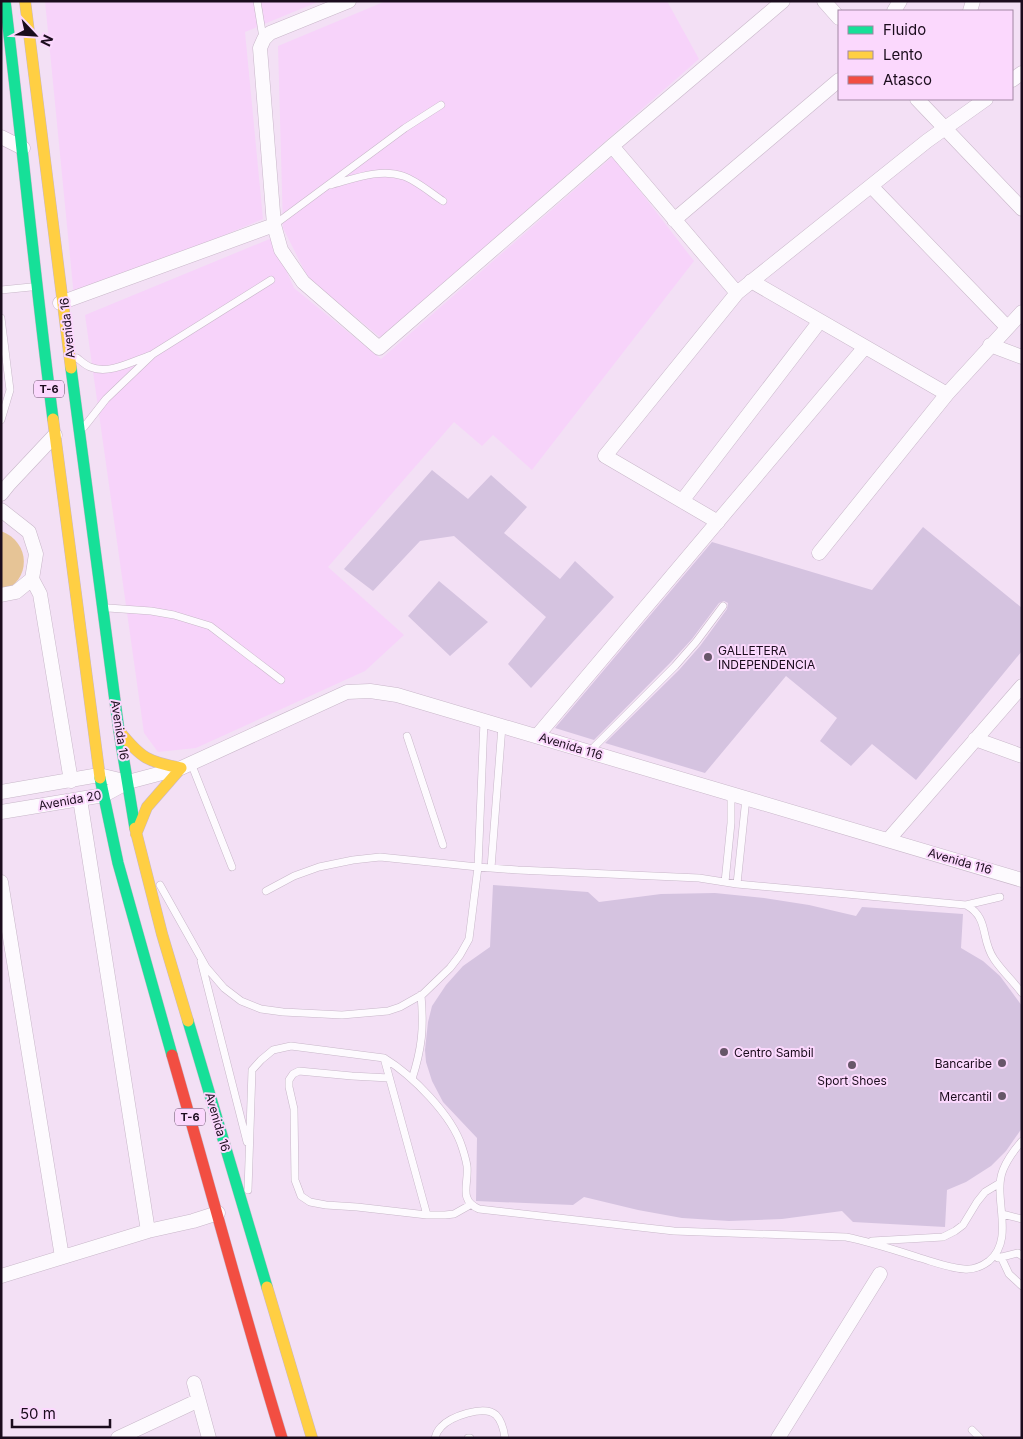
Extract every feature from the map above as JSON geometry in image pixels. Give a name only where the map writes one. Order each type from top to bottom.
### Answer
[{"type":"highway","name":"Avenida 16","points":[[5,1],[23,148],[36,286],[99,775],[121,872],[255,1350],[282,1438]]},
{"type":"highway","name":"Avenida 16","points":[[25,1],[79,434],[119,732],[136,834],[162,934],[312,1438]]},
{"type":"highway","points":[[119,732],[144,759],[152,763],[186,766]]},
{"type":"highway","points":[[136,834],[147,807],[186,766]]},
{"type":"street","points":[[348,1],[270,34],[264,39],[260,48],[274,225],[281,250],[303,282],[379,348],[783,1]]},
{"type":"street","points":[[824,1],[838,17]]},
{"type":"street","points":[[674,220],[838,81]]},
{"type":"street","points":[[918,100],[1022,209]]},
{"type":"street","points":[[718,522],[605,456],[737,293],[945,128],[985,100]]},
{"type":"street","points":[[1,137],[23,148]]},
{"type":"street","points":[[612,146],[737,293]]},
{"type":"street","points":[[871,186],[1007,327]]},
{"type":"street","points":[[39,310],[274,225]]},
{"type":"street","points":[[751,281],[947,394]]},
{"type":"street","points":[[819,553],[947,394],[1022,312]]},
{"type":"street","points":[[682,501],[820,321]]},
{"type":"street","points":[[990,345],[1022,357]]},
{"type":"street","points":[[538,736],[866,347]]},
{"type":"street","points":[[5,486],[55,435]]},
{"type":"street","points":[[1,510],[29,532],[36,554],[32,579],[40,594],[71,781]]},
{"type":"street","points":[[1,595],[16,592],[32,579]]},
{"type":"street","points":[[888,840],[1022,686]]},
{"type":"street","name":"Avenida 116","points":[[128,782],[186,766],[347,692],[370,691],[397,695],[1022,880]]},
{"type":"street","points":[[975,739],[1022,756]]},
{"type":"street","name":"Avenida 20","points":[[1,792],[99,775],[128,782]]},
{"type":"street","name":"Avenida 20","points":[[1,812],[104,795],[128,782]]},
{"type":"street","points":[[80,799],[148,1231]]},
{"type":"street","points":[[1,882],[62,1257]]},
{"type":"street","points":[[1,1276],[148,1231],[186,1223],[218,1213]]},
{"type":"street","points":[[778,1438],[880,1274]]},
{"type":"street","points":[[194,1383],[197,1401],[208,1438]]},
{"type":"street","points":[[118,1438],[197,1401]]},
{"type":"lane","points":[[257,1],[264,39]]},
{"type":"lane","points":[[274,225],[405,128],[441,105]]},
{"type":"lane","points":[[327,185],[376,174],[391,173],[405,176],[443,201]]},
{"type":"lane","points":[[69,351],[89,367],[101,370],[115,368],[153,354],[271,280]]},
{"type":"lane","points":[[1,290],[36,286]]},
{"type":"lane","points":[[1,318],[10,390],[1,420]]},
{"type":"lane","points":[[79,434],[106,400],[153,354]]},
{"type":"lane","points":[[589,752],[675,666],[723,606]]},
{"type":"lane","points":[[103,608],[152,611],[174,615],[210,626],[282,680]]},
{"type":"lane","points":[[146,873],[161,886],[199,956],[224,988],[242,1001],[260,1009],[327,1014],[388,1011],[400,1007],[421,995],[450,968],[469,939],[478,867],[484,721]]},
{"type":"lane","points":[[491,868],[502,726]]},
{"type":"lane","points":[[407,736],[443,845]]},
{"type":"lane","points":[[186,766],[232,867]]},
{"type":"lane","points":[[725,882],[731,823],[731,794]]},
{"type":"lane","points":[[737,884],[746,798]]},
{"type":"lane","points":[[266,891],[294,876],[319,867],[380,857],[491,868],[699,878],[737,884],[966,904],[1000,897]]},
{"type":"lane","points":[[966,904],[980,916],[988,948],[1022,994]]},
{"type":"lane","points":[[199,956],[250,1152]]},
{"type":"lane","points":[[412,1079],[420,1054],[423,1021],[421,995]]},
{"type":"lane","points":[[247,1223],[252,1070],[273,1050],[291,1046],[384,1058],[412,1079],[454,1129],[462,1145],[467,1166],[466,1198],[470,1205],[479,1209],[674,1231],[846,1238],[867,1241],[946,1266],[965,1269],[980,1268],[992,1258],[1000,1246],[1002,1214],[1000,1183],[1003,1170],[1022,1141]]},
{"type":"lane","points":[[384,1058],[427,1215]]},
{"type":"lane","points":[[389,1078],[299,1071],[293,1074],[289,1080],[289,1088],[294,1109],[296,1182],[301,1196],[310,1202],[326,1205],[427,1215],[454,1214],[470,1205]]},
{"type":"lane","points":[[867,1241],[943,1237],[964,1225],[977,1202],[986,1192],[1000,1183]]},
{"type":"lane","points":[[1002,1214],[1022,1218]]},
{"type":"lane","points":[[992,1258],[1021,1253]]},
{"type":"lane","points":[[1002,1257],[1009,1274],[1022,1286]]},
{"type":"lane","points":[[435,1438],[440,1428],[455,1417],[476,1412],[490,1412],[497,1416],[505,1438]]},
{"type":"lane","points":[[972,1430],[980,1438]]},
{"type":"shaded area","points":[[45,1],[320,1],[245,32],[263,219],[74,297]]},
{"type":"shaded area","points":[[386,1],[667,1],[699,59],[381,338],[308,278],[283,228],[278,46]]},
{"type":"shaded area","points":[[613,156],[694,261],[532,470],[493,435],[482,446],[454,422],[328,567],[404,635],[365,671],[196,748],[158,752],[144,733],[85,315],[272,238],[294,288],[381,359]]},
{"type":"shaded area","points":[[1,531],[11,536],[18,544],[24,562],[23,571],[18,579],[11,587],[1,592]]},
{"type":"building","points":[[432,470],[468,499],[491,475],[527,507],[504,533],[560,579],[575,561],[614,597],[531,688],[508,664],[546,617],[454,536],[420,541],[373,591],[344,569]]},
{"type":"building","points":[[923,527],[1022,608],[1022,651],[916,780],[872,744],[851,766],[820,741],[837,718],[786,676],[705,773],[605,743],[679,670],[700,646],[727,609],[728,603],[724,601],[719,603],[692,639],[671,662],[594,740],[555,728],[712,542],[872,590]]},
{"type":"building","points":[[439,581],[488,622],[450,656],[408,616]]},
{"type":"building","name":"Centro Sambil","points":[[493,885],[588,892],[599,902],[661,894],[715,893],[809,905],[856,916],[862,907],[963,914],[961,948],[983,961],[1000,976],[1022,1006],[1022,1128],[1006,1151],[991,1166],[966,1182],[947,1190],[945,1227],[853,1222],[842,1211],[782,1219],[729,1221],[682,1218],[584,1197],[573,1205],[476,1201],[477,1138],[443,1102],[432,1081],[426,1062],[425,1050],[432,1006],[446,985],[463,966],[490,947]]},
{"type":"traffic: fast","points":[[5,1],[53,419]]},
{"type":"traffic: fast","points":[[71,368],[119,731],[135,828]]},
{"type":"traffic: fast","points":[[100,778],[118,863],[172,1055]]},
{"type":"traffic: fast","points":[[188,1021],[267,1287]]},
{"type":"traffic: slow","points":[[25,1],[71,368]]},
{"type":"traffic: slow","points":[[53,419],[100,778]]},
{"type":"traffic: slow","points":[[120,732],[146,758],[160,764],[181,768]]},
{"type":"traffic: slow","points":[[136,834],[147,807],[181,768]]},
{"type":"traffic: slow","points":[[135,828],[162,934],[188,1021]]},
{"type":"traffic: slow","points":[[267,1287],[312,1438]]},
{"type":"traffic: jam","points":[[172,1055],[282,1438]]},
{"type":"place","name":"GALLETERA INDEPENDENCIA","points":[[708,657]]},
{"type":"place","name":"Centro Sambil","points":[[724,1052]]},
{"type":"place","name":"Bancaribe","points":[[1002,1063]]},
{"type":"place","name":"Sport Shoes","points":[[852,1065]]},
{"type":"place","name":"Mercantil","points":[[1002,1096]]}]
